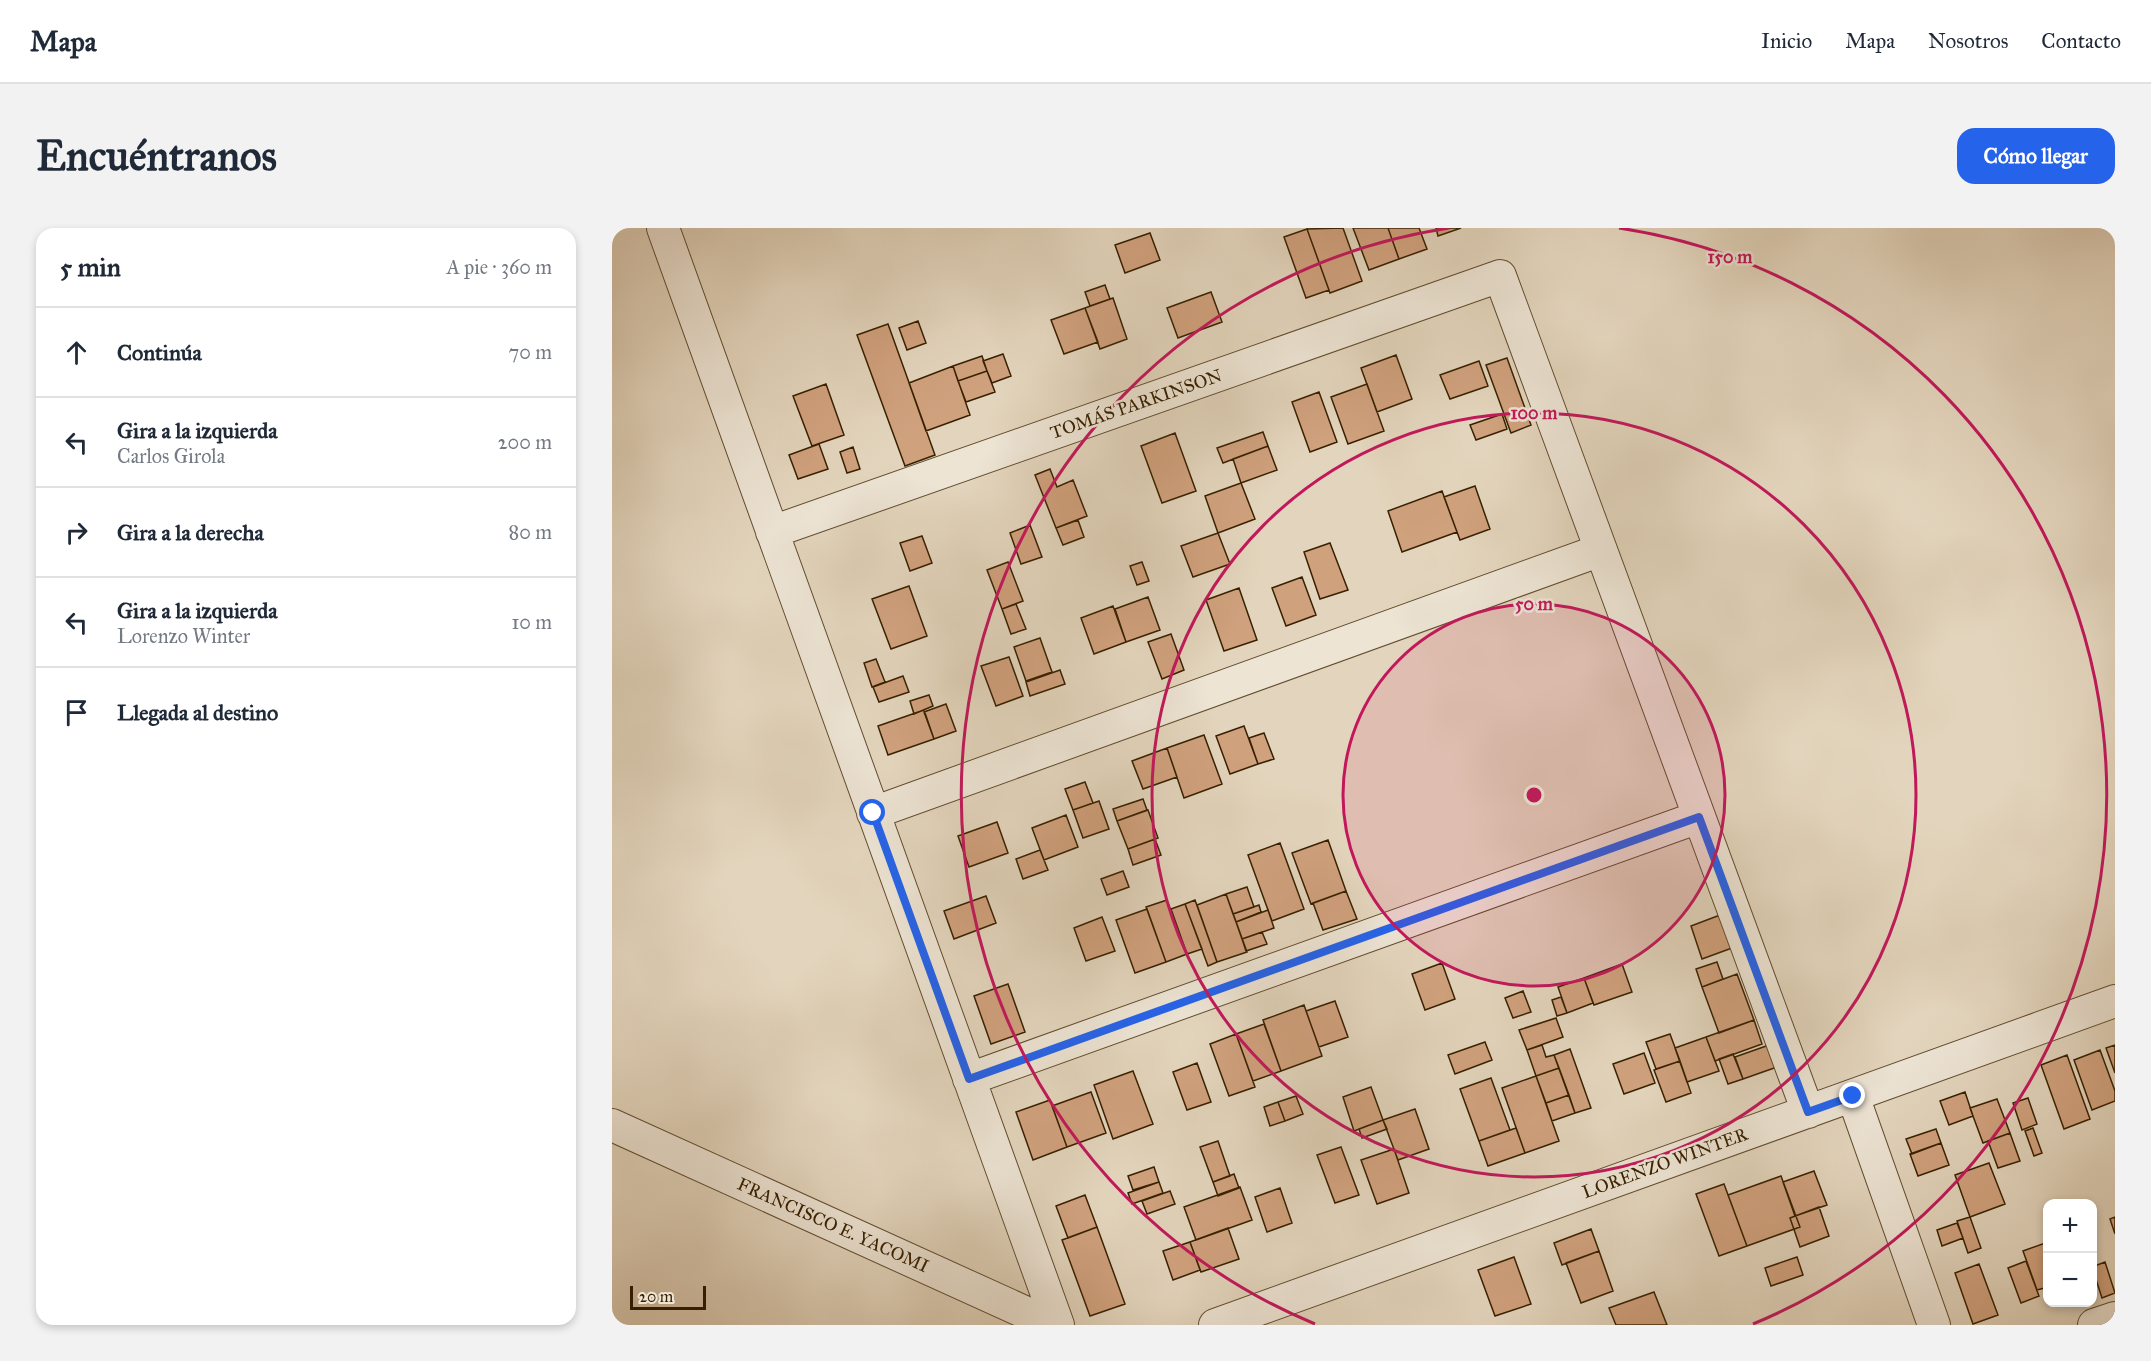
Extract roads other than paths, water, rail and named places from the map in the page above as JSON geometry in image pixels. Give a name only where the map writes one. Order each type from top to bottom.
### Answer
[{"type":"street","points":[[663,228],[1055,1325]]},
{"type":"street","name":"TOMÁS PARKINSON","points":[[772,532],[1500,276],[1601,550]]},
{"type":"street","points":[[873,813],[1601,550],[1808,1112]]},
{"type":"street","points":[[969,1079],[1699,817]]},
{"type":"street","name":"LORENZO WINTER","points":[[1215,1325],[2115,1001]]},
{"type":"street","points":[[1853,1096],[1934,1325]]},
{"type":"street","name":"FRANCISCO E. YACOMI","points":[[612,1125],[1055,1325]]},
{"type":"street","points":[[2094,1325],[2115,1318]]}]
